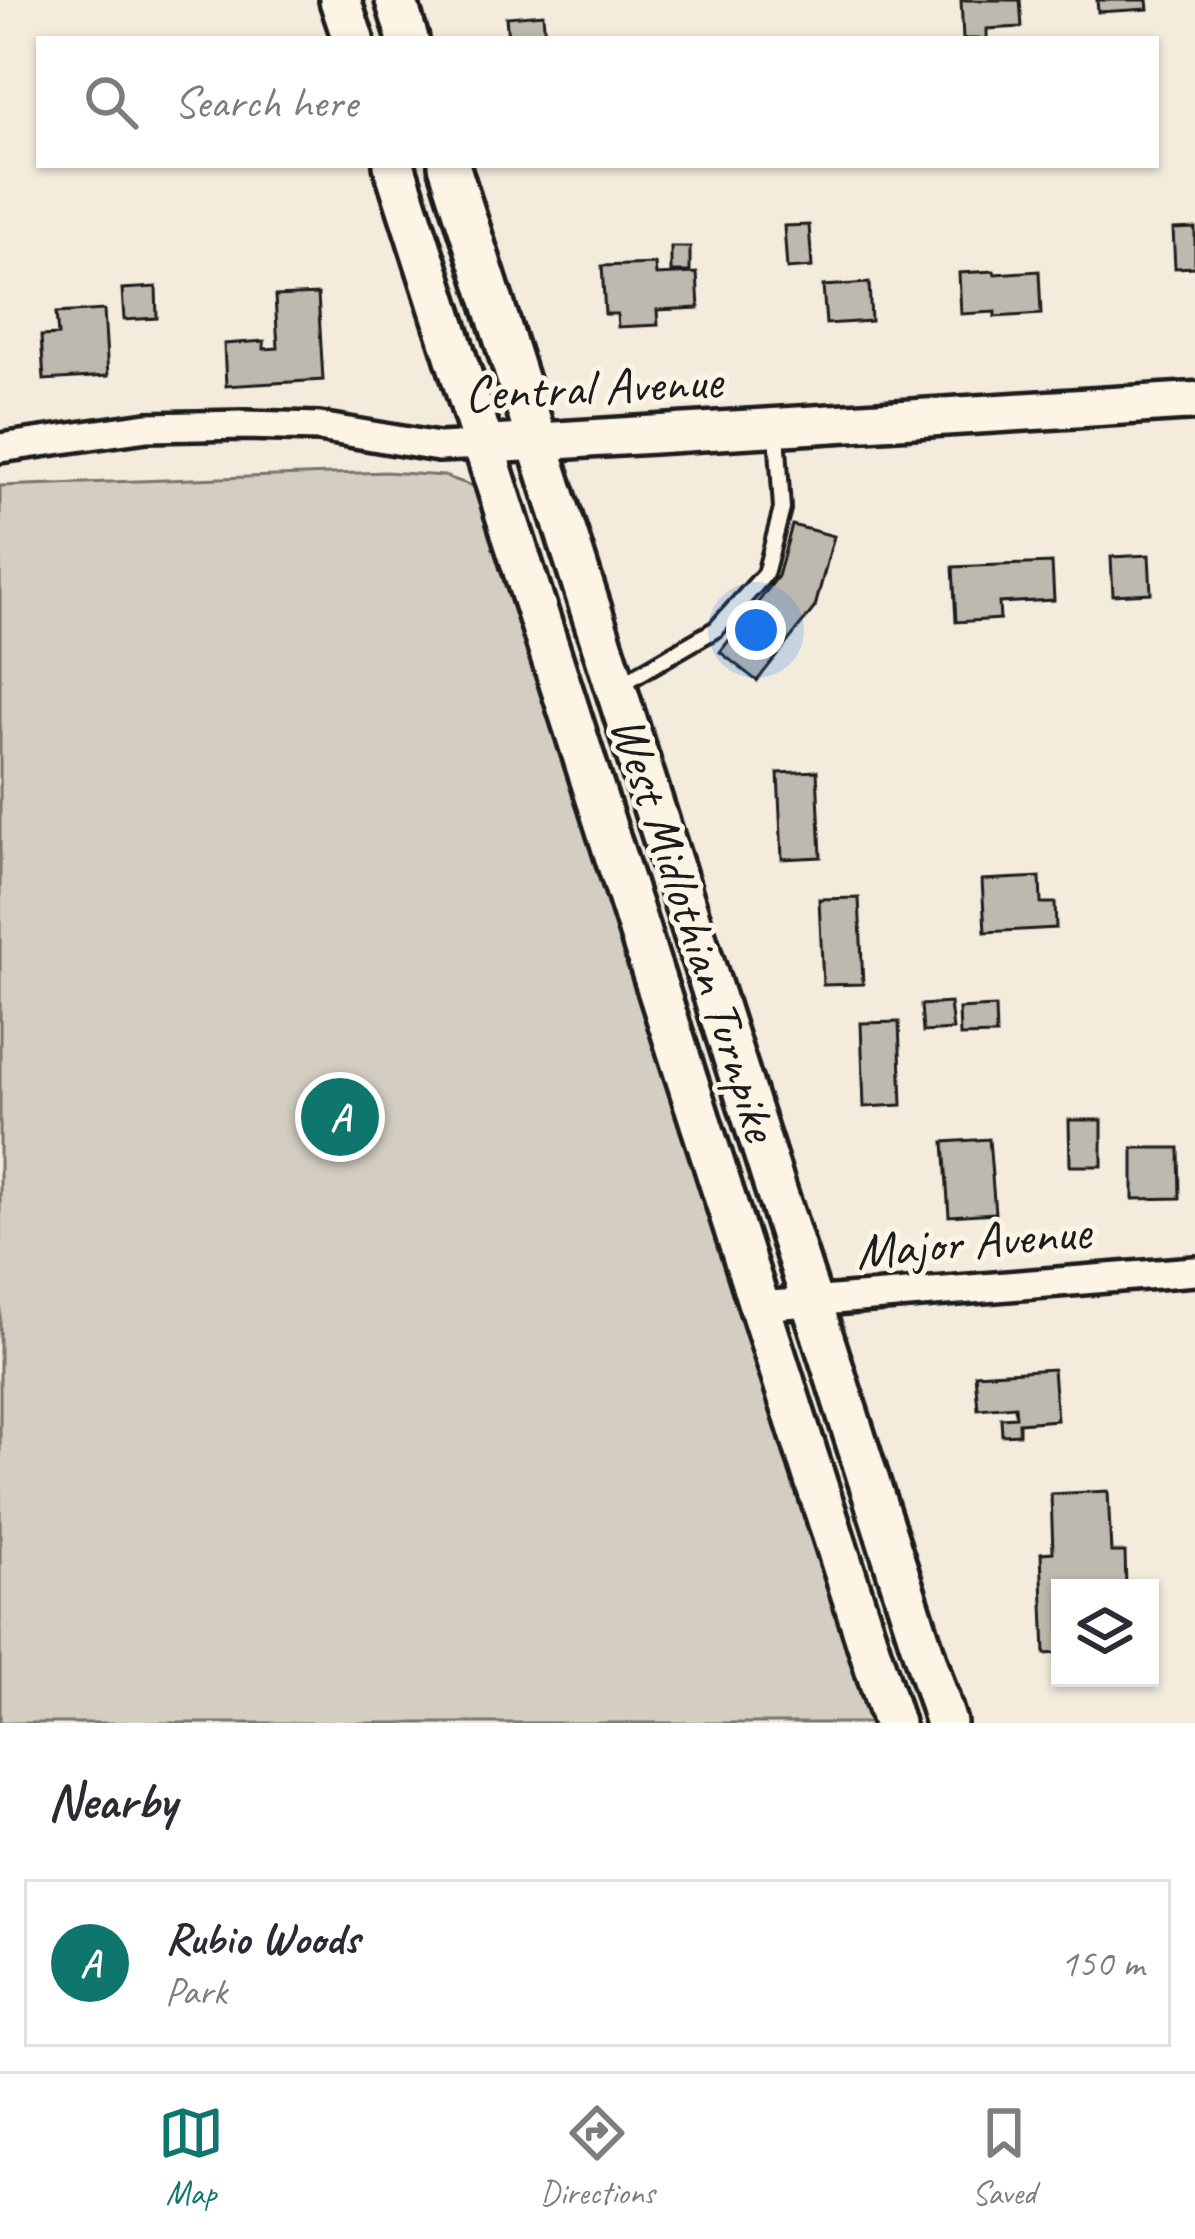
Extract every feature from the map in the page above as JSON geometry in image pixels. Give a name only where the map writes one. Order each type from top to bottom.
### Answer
[{"type":"main road","points":[[340,0],[352,36]]},
{"type":"main road","points":[[396,0],[408,36]]},
{"type":"main road","name":"West Midlothian Turnpike","points":[[395,168],[893,1723]]},
{"type":"main road","name":"West Midlothian Turnpike","points":[[449,168],[946,1723]]},
{"type":"street","name":"Central Avenue","points":[[0,448],[147,427],[245,425],[319,427],[438,447],[1195,401]]},
{"type":"street","name":"Major Avenue","points":[[759,1306],[1195,1271]]},
{"type":"lane","points":[[615,688],[716,629],[765,574],[782,508],[777,427]]},
{"type":"shaded area","points":[[386,472],[444,476],[473,486],[487,510],[872,1723],[0,1723],[0,486]]},
{"type":"building","points":[[961,0],[1020,0],[1022,27],[987,29],[987,36],[963,36]]},
{"type":"building","points":[[1097,0],[1147,0],[1148,9],[1098,12]]},
{"type":"building","points":[[543,14],[545,36],[508,36],[506,17]]},
{"type":"building","points":[[809,225],[812,267],[787,269],[784,226]]},
{"type":"building","points":[[1195,228],[1195,267],[1175,268],[1173,229]]},
{"type":"building","points":[[671,247],[690,247],[690,272],[671,272]]},
{"type":"building","points":[[655,264],[656,275],[697,273],[699,308],[657,310],[658,325],[618,327],[617,314],[605,314],[602,266]]},
{"type":"building","points":[[1039,271],[1041,314],[961,314],[959,273]]},
{"type":"building","points":[[869,283],[871,321],[826,324],[823,286]]},
{"type":"building","points":[[156,287],[157,318],[124,320],[122,289]]},
{"type":"building","points":[[318,294],[323,380],[226,386],[224,344],[264,341],[264,349],[278,348],[275,296]]},
{"type":"building","points":[[104,310],[108,376],[44,380],[41,336],[58,335],[56,313]]},
{"type":"building","points":[[792,525],[834,536],[815,607],[757,681],[720,652],[778,576]]},
{"type":"building","points":[[1149,555],[1151,593],[1113,595],[1111,557]]},
{"type":"building","points":[[1052,563],[1054,600],[999,603],[1000,619],[956,622],[953,567]]},
{"type":"building","points":[[817,771],[821,857],[782,859],[778,773]]},
{"type":"building","points":[[1040,877],[1041,903],[1055,903],[1056,928],[985,932],[982,880]]},
{"type":"building","points":[[859,898],[863,984],[823,985],[819,899]]},
{"type":"building","points":[[950,1003],[953,1030],[923,1032],[921,1005]]},
{"type":"building","points":[[995,1007],[996,1035],[960,1036],[959,1009]]},
{"type":"building","points":[[899,1022],[902,1105],[864,1107],[861,1023]]},
{"type":"building","points":[[1069,1120],[1102,1120],[1102,1166],[1070,1166]]},
{"type":"building","points":[[989,1139],[995,1213],[949,1216],[944,1142]]},
{"type":"building","points":[[1133,1148],[1179,1148],[1180,1198],[1133,1199]]},
{"type":"building","points":[[1053,1369],[1057,1420],[1019,1423],[1019,1434],[1002,1435],[1001,1418],[1016,1417],[1015,1406],[978,1409],[975,1374]]},
{"type":"building","points":[[1108,1491],[1111,1552],[1125,1552],[1126,1579],[1051,1579],[1051,1654],[1045,1654],[1041,1553],[1053,1552],[1051,1494]]},
{"type":"place","name":"Rubio Woods","points":[[340,1117]]}]
